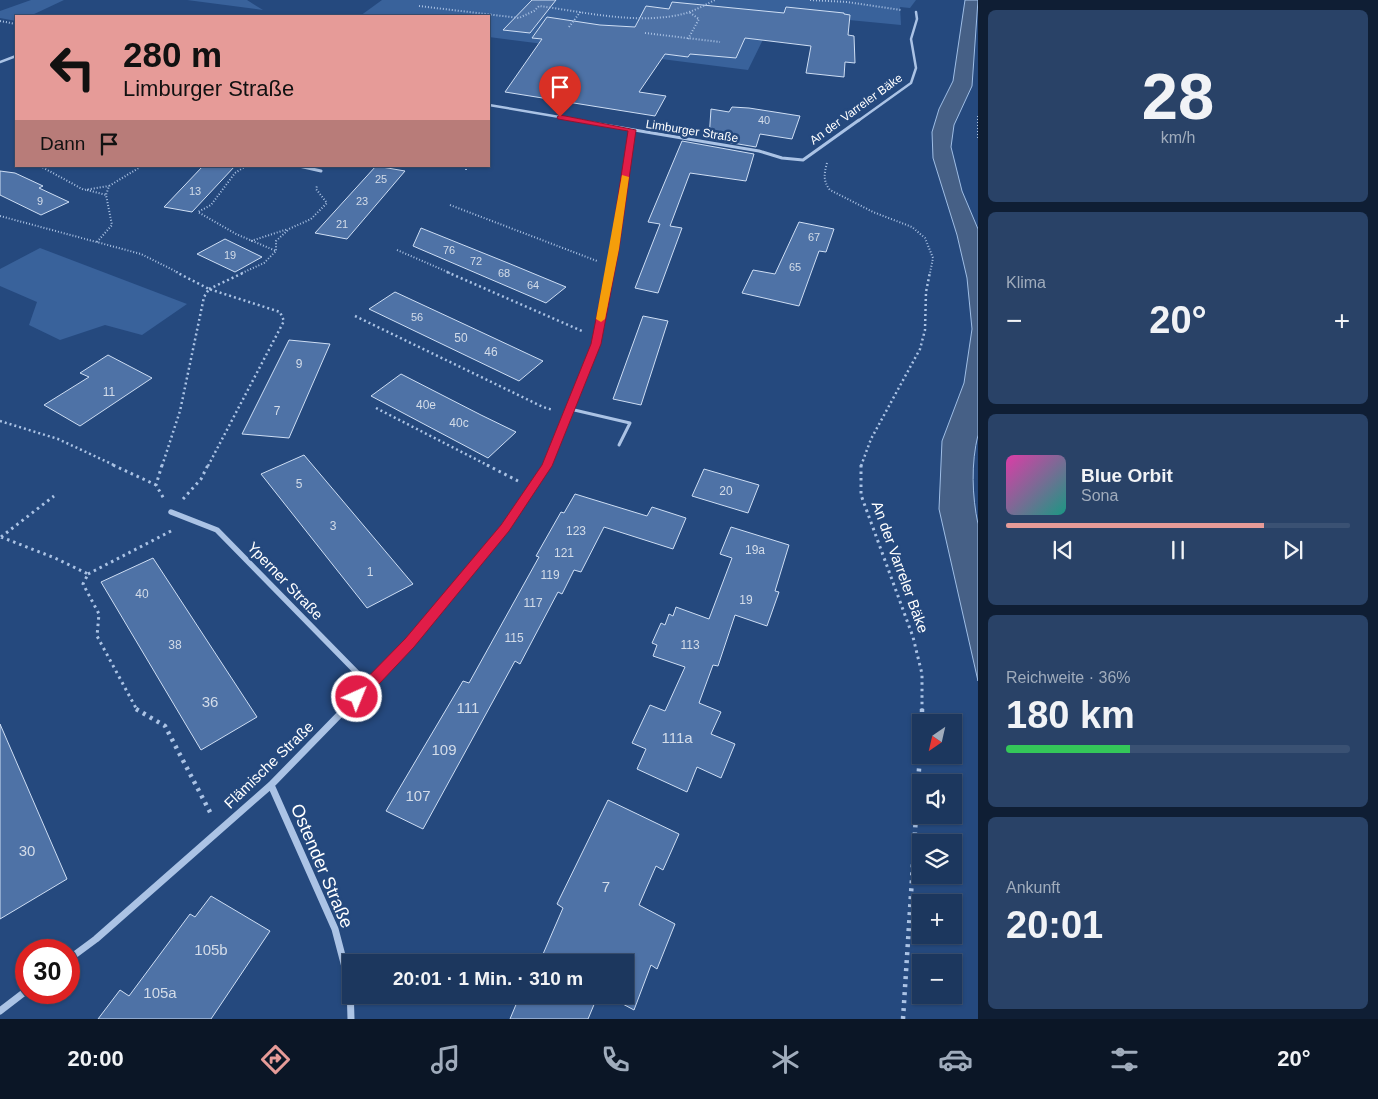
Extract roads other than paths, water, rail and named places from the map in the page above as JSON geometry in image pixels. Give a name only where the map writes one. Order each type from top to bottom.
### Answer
[{"type":"street","name":"An der Varreler Bäke","points":[[803,160],[911,83],[916,68],[911,39],[917,20],[916,12]]},
{"type":"street","points":[[0,62],[15,56]]},
{"type":"street","name":"Limburger Straße","points":[[490,105],[759,151],[782,158],[803,160]]},
{"type":"street","name":"Flämische Straße","points":[[80,950],[271,785],[410,643],[505,528],[547,466],[596,344],[612,265],[632,130]]},
{"type":"street","points":[[303,167],[321,171]]},
{"type":"street","name":"Yperner Straße","points":[[171,512],[217,530],[369,685]]},
{"type":"street","name":"Ostender Straße","points":[[271,785],[335,928],[350,986],[351,1019]]},
{"type":"street","points":[[0,1011],[15,999]]},
{"type":"lane","points":[[569,411],[630,423],[619,445]]}]
